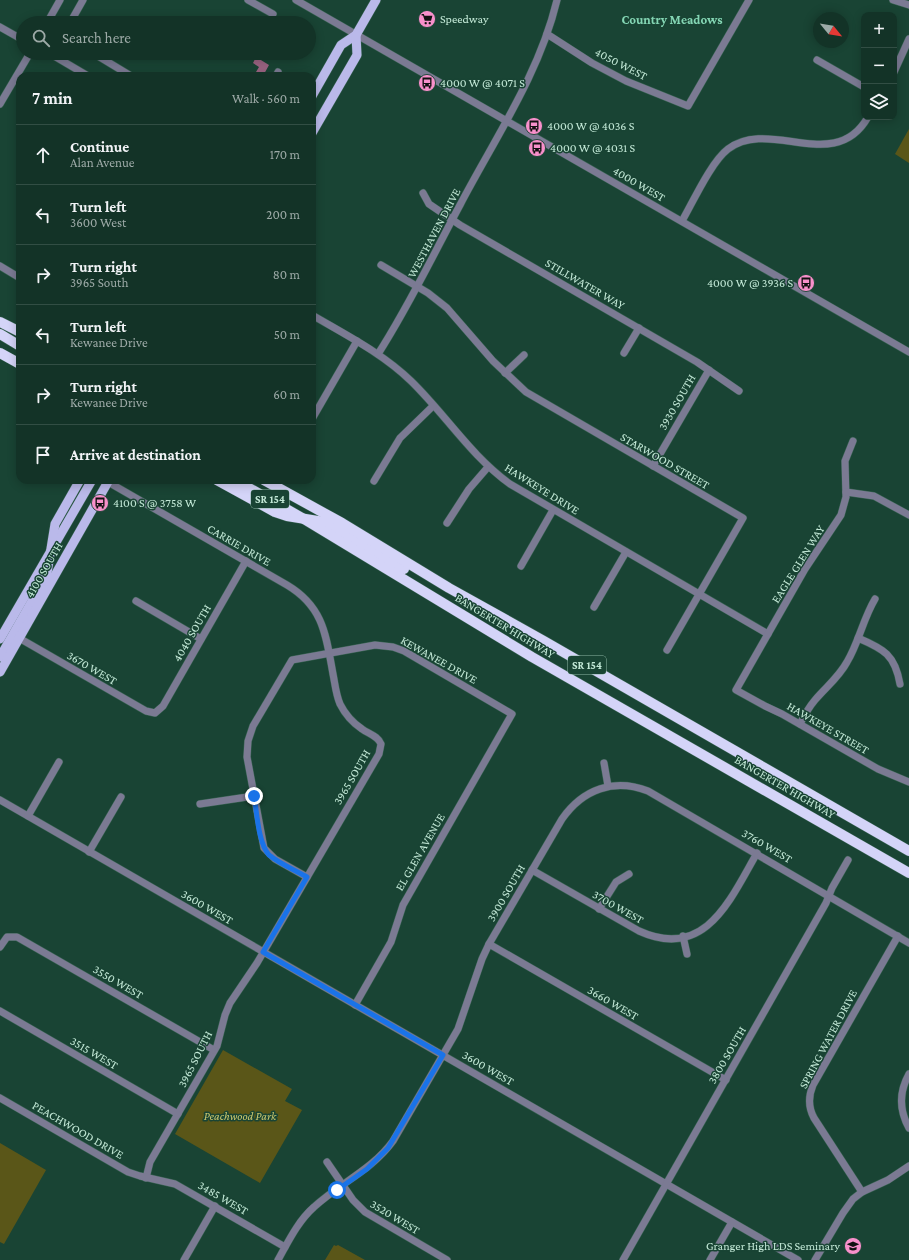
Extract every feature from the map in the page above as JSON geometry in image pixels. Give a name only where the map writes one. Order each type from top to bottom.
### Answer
[{"type":"highway","points":[[0,322],[16,330]]},
{"type":"highway","points":[[0,334],[16,344]]},
{"type":"highway","points":[[0,353],[16,362]]},
{"type":"highway","points":[[224,484],[275,512],[324,522],[434,587],[449,588]]},
{"type":"highway","name":"BANGERTER HIGHWAY","points":[[243,484],[304,519],[532,657],[909,873]]},
{"type":"highway","name":"BANGERTER HIGHWAY","points":[[271,484],[342,523],[449,588],[538,637],[909,851]]},
{"type":"main road","points":[[316,89],[341,45],[356,35],[376,0]]},
{"type":"main road","points":[[316,126],[357,55],[356,35]]},
{"type":"main road","points":[[0,657],[43,582],[47,573],[49,552],[55,524],[78,484]]},
{"type":"main road","name":"4100 SOUTH","points":[[0,639],[90,484]]},
{"type":"main road","name":"4100 SOUTH","points":[[0,672],[107,484]]},
{"type":"street","points":[[51,16],[60,0]]},
{"type":"street","points":[[74,16],[83,0]]},
{"type":"street","points":[[248,0],[273,14]]},
{"type":"street","name":"4000 WEST","points":[[296,0],[909,352]]},
{"type":"street","points":[[507,121],[528,79],[547,34],[556,0]]},
{"type":"street","name":"4050 WEST","points":[[547,34],[592,63],[626,81],[688,106],[749,0]]},
{"type":"street","points":[[893,0],[909,5]]},
{"type":"street","points":[[0,27],[16,36]]},
{"type":"street","points":[[897,65],[909,39]]},
{"type":"street","points":[[19,72],[26,60]]},
{"type":"street","points":[[61,60],[81,72]]},
{"type":"street","points":[[105,60],[124,72]]},
{"type":"street","points":[[817,60],[861,86]]},
{"type":"street","points":[[0,104],[16,77]]},
{"type":"street","points":[[682,221],[717,160],[733,145],[755,139],[832,144],[854,135],[866,120]]},
{"type":"street","name":"WESTHAVEN DRIVE","points":[[378,354],[418,287],[507,121]]},
{"type":"street","name":"STILLWATER WAY","points":[[423,193],[429,204],[453,220],[697,362],[739,391]]},
{"type":"street","name":"STARWOOD STREET","points":[[381,265],[435,298],[453,313],[505,373],[534,397],[743,518],[699,594]]},
{"type":"street","points":[[0,266],[16,276]]},
{"type":"street","name":"HAWKEYE DRIVE","points":[[316,318],[378,354],[405,375],[470,449],[488,467],[517,489],[768,634]]},
{"type":"street","points":[[624,353],[639,328]]},
{"type":"street","points":[[316,412],[357,341]]},
{"type":"street","points":[[505,373],[524,355]]},
{"type":"street","name":"3930 SOUTH","points":[[653,466],[709,370]]},
{"type":"street","points":[[374,481],[400,438],[433,406]]},
{"type":"street","name":"EAGLE GLEN WAY","points":[[736,690],[811,560],[836,524],[843,510],[846,492],[844,468],[853,441]]},
{"type":"street","points":[[447,523],[468,489],[488,467]]},
{"type":"street","name":"CARRIE DRIVE","points":[[114,484],[293,588],[307,600],[316,611],[323,624],[336,691],[343,708],[353,722],[377,738],[381,744]]},
{"type":"street","points":[[846,492],[874,496],[909,515]]},
{"type":"street","points":[[521,566],[553,510]]},
{"type":"street","points":[[594,607],[626,552]]},
{"type":"street","name":"4040 SOUTH","points":[[155,713],[163,706],[246,561]]},
{"type":"street","points":[[667,650],[699,594]]},
{"type":"street","points":[[800,724],[815,700],[842,670],[858,638],[867,613],[875,600]]},
{"type":"street","points":[[136,601],[201,639]]},
{"type":"street","name":"3670 WEST","points":[[19,638],[146,711],[155,713]]},
{"type":"street","points":[[858,638],[878,647],[888,654],[896,666],[900,684]]},
{"type":"street","name":"KEWANEE DRIVE","points":[[307,877],[275,859],[266,851],[261,839],[247,752],[253,726],[291,662],[296,658],[369,645],[393,647],[512,714]]},
{"type":"street","name":"HAWKEYE STREET","points":[[736,690],[800,724],[878,769],[909,782]]},
{"type":"street","name":"EL GLEN AVENUE","points":[[355,1005],[391,942],[398,914],[512,714]]},
{"type":"street","name":"3965 SOUTH","points":[[146,1178],[149,1165],[219,1041],[228,1007],[263,952],[379,754],[381,744]]},
{"type":"street","points":[[28,816],[59,762]]},
{"type":"street","points":[[604,763],[608,786]]},
{"type":"street","name":"3760 WEST","points":[[608,786],[626,785],[648,791],[909,943]]},
{"type":"street","name":"3900 SOUTH","points":[[278,1260],[297,1227],[310,1210],[367,1169],[388,1148],[463,1018],[480,965],[489,944],[562,819],[571,806],[589,792],[608,786]]},
{"type":"street","points":[[200,804],[254,796]]},
{"type":"street","points":[[89,852],[121,797]]},
{"type":"street","name":"3600 WEST","points":[[0,800],[798,1260]]},
{"type":"street","name":"3700 WEST","points":[[532,870],[645,934],[668,938],[683,936],[699,931],[719,916],[757,854]]},
{"type":"street","name":"3800 SOUTH","points":[[623,1260],[726,1080],[848,860]]},
{"type":"street","points":[[600,909],[616,882],[629,874]]},
{"type":"street","name":"3550 WEST","points":[[0,948],[5,940],[10,936],[20,938],[214,1050]]},
{"type":"street","points":[[683,936],[687,954]]},
{"type":"street","name":"SPRING WATER DRIVE","points":[[862,1192],[814,1118],[809,1107],[809,1098],[813,1085],[898,936]]},
{"type":"street","name":"3660 WEST","points":[[489,944],[726,1080]]},
{"type":"street","name":"3515 WEST","points":[[0,1011],[178,1114]]},
{"type":"street","points":[[909,1074],[903,1087],[901,1101],[904,1118],[909,1128]]},
{"type":"street","name":"PEACHWOOD DRIVE","points":[[0,1098],[128,1172],[146,1178]]},
{"type":"street","name":"3520 WEST","points":[[327,1162],[357,1204],[368,1214],[447,1260]]},
{"type":"street","points":[[816,1260],[846,1208],[862,1192],[888,1180],[909,1166]]},
{"type":"street","name":"3485 WEST","points":[[146,1178],[175,1184],[285,1247]]},
{"type":"street","points":[[184,1260],[215,1206]]},
{"type":"street","points":[[710,1260],[732,1222]]},
{"type":"green space","points":[[909,129],[909,163],[895,154]]},
{"type":"green space","name":"Peachwood Park","points":[[223,1050],[292,1089],[285,1101],[302,1110],[260,1183],[175,1134]]},
{"type":"green space","points":[[0,1143],[46,1170],[4,1244],[0,1242]]},
{"type":"green space","points":[[334,1245],[338,1245],[365,1260],[325,1260]]},
{"type":"shaded area","points":[[254,60],[261,60],[269,65],[265,72],[256,72],[259,67],[253,63]]},
{"type":"place","name":"Speedway","points":[[427,19]]},
{"type":"place","name":"4000 W @ 4071 S","points":[[427,83]]},
{"type":"place","name":"4000 W @ 4036 S","points":[[534,126]]},
{"type":"place","name":"4000 W @ 4031 S","points":[[537,148]]},
{"type":"place","name":"4000 W @ 3936 S","points":[[806,283]]},
{"type":"place","name":"4100 S @ 3758 W","points":[[100,503]]},
{"type":"place","name":"Granger High LDS Seminary","points":[[853,1246]]},
{"type":"district","name":"Country Meadows","points":[[672,19]]},
{"type":"route","points":[[254,796],[261,839],[264,848],[275,859],[307,877],[263,952],[443,1055],[388,1148],[367,1169],[337,1190]]}]
